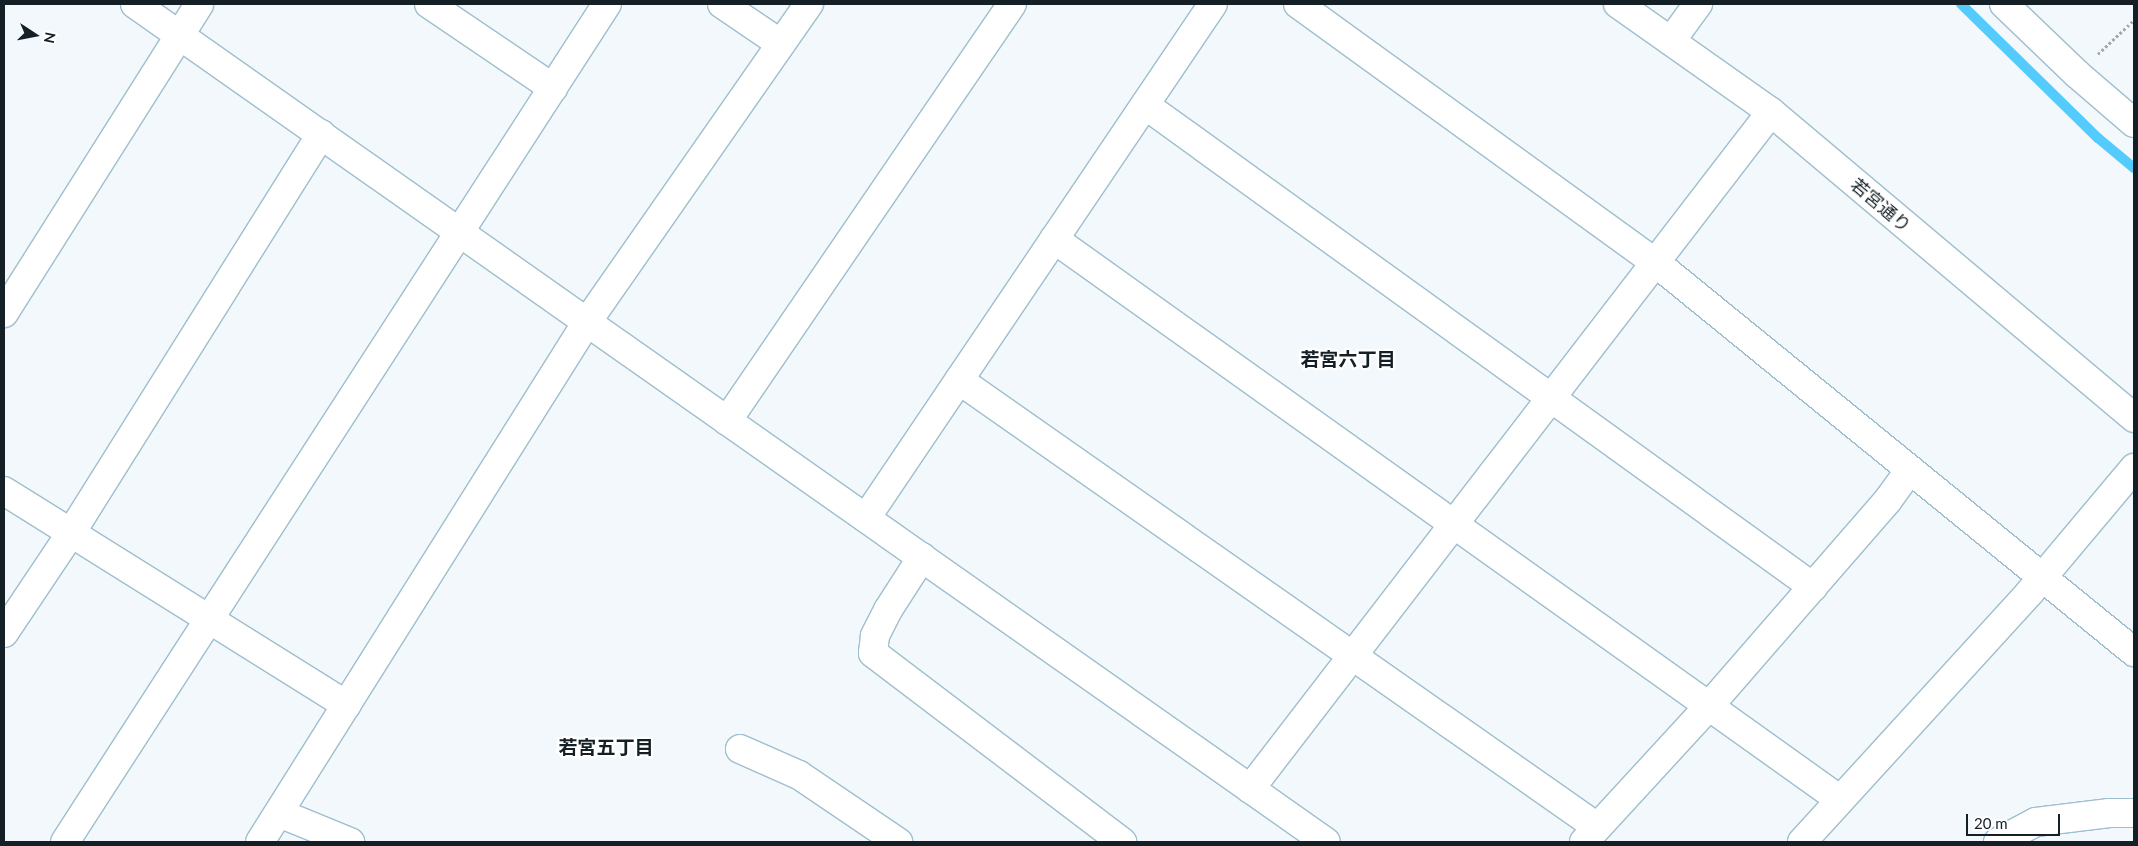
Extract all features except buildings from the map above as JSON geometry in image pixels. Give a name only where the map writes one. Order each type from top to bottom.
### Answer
[{"type":"street","points":[[135,4],[1250,789],[1296,834],[1326,842]]},
{"type":"street","points":[[4,313],[199,4]]},
{"type":"street","points":[[429,4],[553,88]]},
{"type":"street","points":[[65,842],[607,4]]},
{"type":"street","points":[[722,4],[781,44]]},
{"type":"street","points":[[260,842],[588,322],[809,4]]},
{"type":"street","points":[[728,421],[1012,4]]},
{"type":"street","points":[[866,518],[1213,4]]},
{"type":"street","points":[[1298,4],[1655,262],[2134,652]]},
{"type":"street","name":"若宮通り","points":[[1618,4],[1771,112],[2134,418]]},
{"type":"street","points":[[1671,42],[1698,4]]},
{"type":"street","points":[[2004,4],[2077,74],[2134,123]]},
{"type":"street","points":[[1145,105],[1813,587]]},
{"type":"street","points":[[1250,789],[1771,112]]},
{"type":"street","points":[[4,634],[71,532],[321,134]]},
{"type":"street","points":[[1054,239],[1839,799]]},
{"type":"street","points":[[959,380],[1353,656],[1591,834],[1709,706],[1888,500],[1910,470]]},
{"type":"street","points":[[1802,842],[2042,577],[2134,468]]},
{"type":"street","points":[[4,491],[347,705]]},
{"type":"street","points":[[922,557],[888,610],[875,636],[873,652],[1122,842]]},
{"type":"street","points":[[740,749],[799,775],[898,842]]},
{"type":"street","points":[[279,813],[350,842]]},
{"type":"street","points":[[1998,842],[2036,822],[2109,813],[2134,813]]},
{"type":"path","points":[[2077,74],[2134,20]]},
{"type":"waterway","points":[[1961,4],[2098,138],[2134,168]]},
{"type":"district","name":"若宮六丁目","points":[[1348,359]]},
{"type":"district","name":"若宮五丁目","points":[[606,747]]}]
